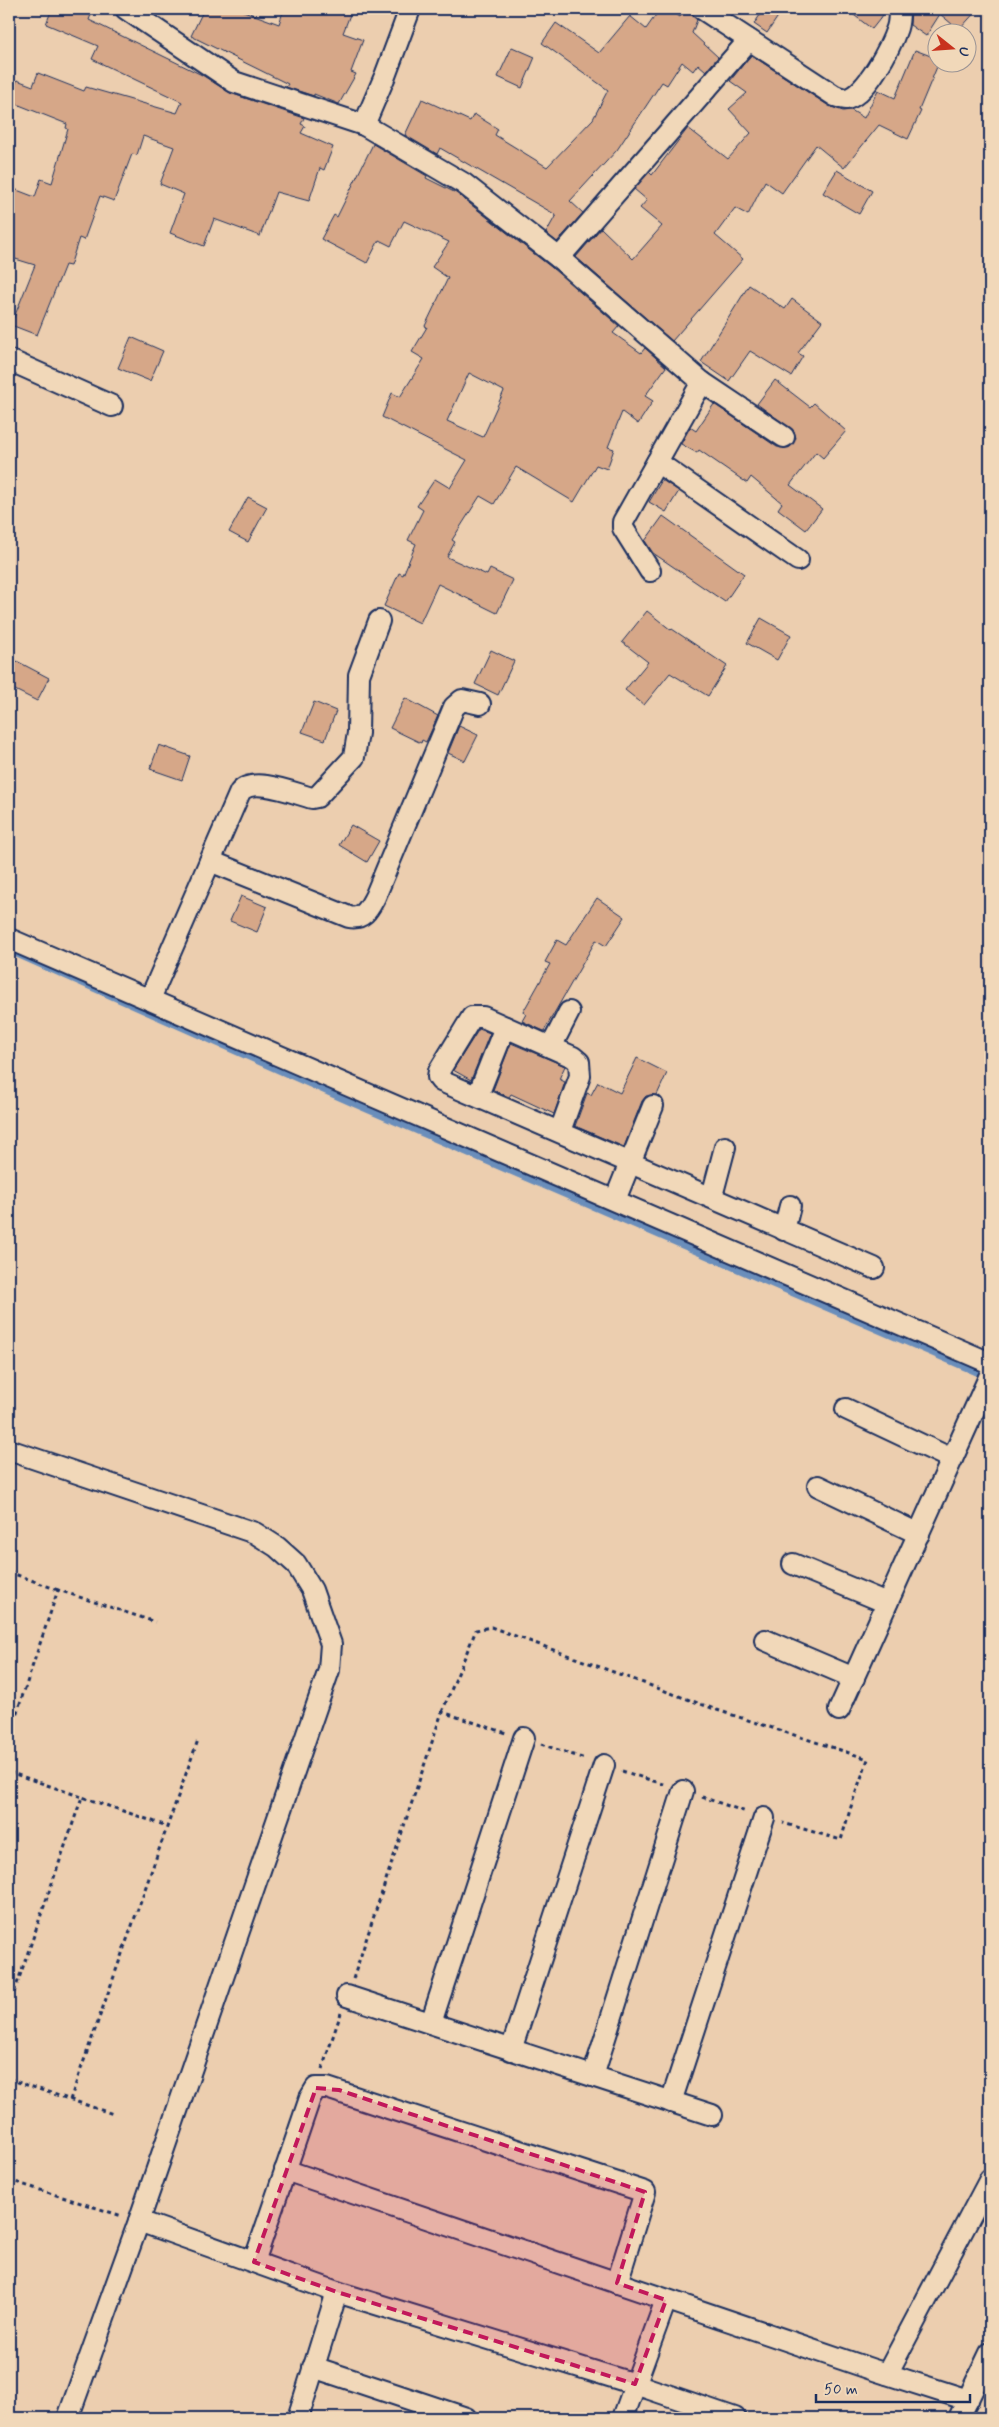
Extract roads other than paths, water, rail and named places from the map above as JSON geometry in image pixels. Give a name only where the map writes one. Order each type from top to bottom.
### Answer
[{"type":"street","points":[[126,9],[234,82],[364,125],[463,182],[559,258],[702,382],[784,437]]},
{"type":"street","points":[[364,125],[410,9]]},
{"type":"street","points":[[702,9],[835,96],[845,99],[852,97],[865,87],[892,40],[898,26],[899,9]]},
{"type":"street","points":[[559,258],[748,40]]},
{"type":"street","points":[[9,360],[112,406]]},
{"type":"street","points":[[650,571],[623,526],[702,382]]},
{"type":"street","points":[[657,462],[798,560]]},
{"type":"street","points":[[150,999],[245,786],[257,784],[312,798],[317,797],[354,757],[358,733],[359,675],[379,621]]},
{"type":"street","points":[[210,861],[349,917],[362,916],[367,912],[375,897],[454,707],[462,700],[480,704]]},
{"type":"street","points":[[9,939],[615,1200],[989,1373],[919,1534],[839,1710]]},
{"type":"street","points":[[551,1047],[569,1012]]},
{"type":"street","points":[[560,1131],[580,1076],[579,1062],[573,1057],[483,1017],[472,1017],[438,1073],[438,1078],[441,1080],[631,1163],[712,1196],[784,1230],[874,1268]]},
{"type":"street","points":[[478,1095],[505,1027]]},
{"type":"street","points":[[615,1200],[653,1106]]},
{"type":"street","points":[[712,1196],[725,1147]]},
{"type":"street","points":[[784,1230],[790,1206]]},
{"type":"street","points":[[846,1409],[952,1459]]},
{"type":"street","points":[[9,1450],[255,1533],[277,1547],[296,1564],[312,1590],[331,1644],[329,1670],[139,2222],[68,2418]]},
{"type":"street","points":[[818,1486],[919,1534]]},
{"type":"street","points":[[793,1564],[888,1603]]},
{"type":"street","points":[[764,1640],[854,1678]]},
{"type":"street","points":[[430,2023],[524,1738]]},
{"type":"street","points":[[511,2050],[604,1765]]},
{"type":"street","points":[[593,2076],[683,1791]]},
{"type":"street","points":[[671,2102],[764,1818]]},
{"type":"street","points":[[347,1996],[712,2115]]},
{"type":"street","points":[[254,2262],[310,2098],[316,2088],[328,2088],[645,2192],[617,2283]]},
{"type":"street","points":[[285,2170],[666,2300],[968,2400]]},
{"type":"street","points":[[887,2374],[990,2179]]},
{"type":"street","points":[[139,2222],[336,2292],[634,2384],[735,2418]]},
{"type":"street","points":[[298,2418],[336,2292]]},
{"type":"street","points":[[623,2418],[666,2300]]},
{"type":"street","points":[[959,2418],[990,2353]]},
{"type":"street","points":[[313,2367],[466,2418]]},
{"type":"waterway","points":[[9,951],[354,1104],[987,1377]]}]
